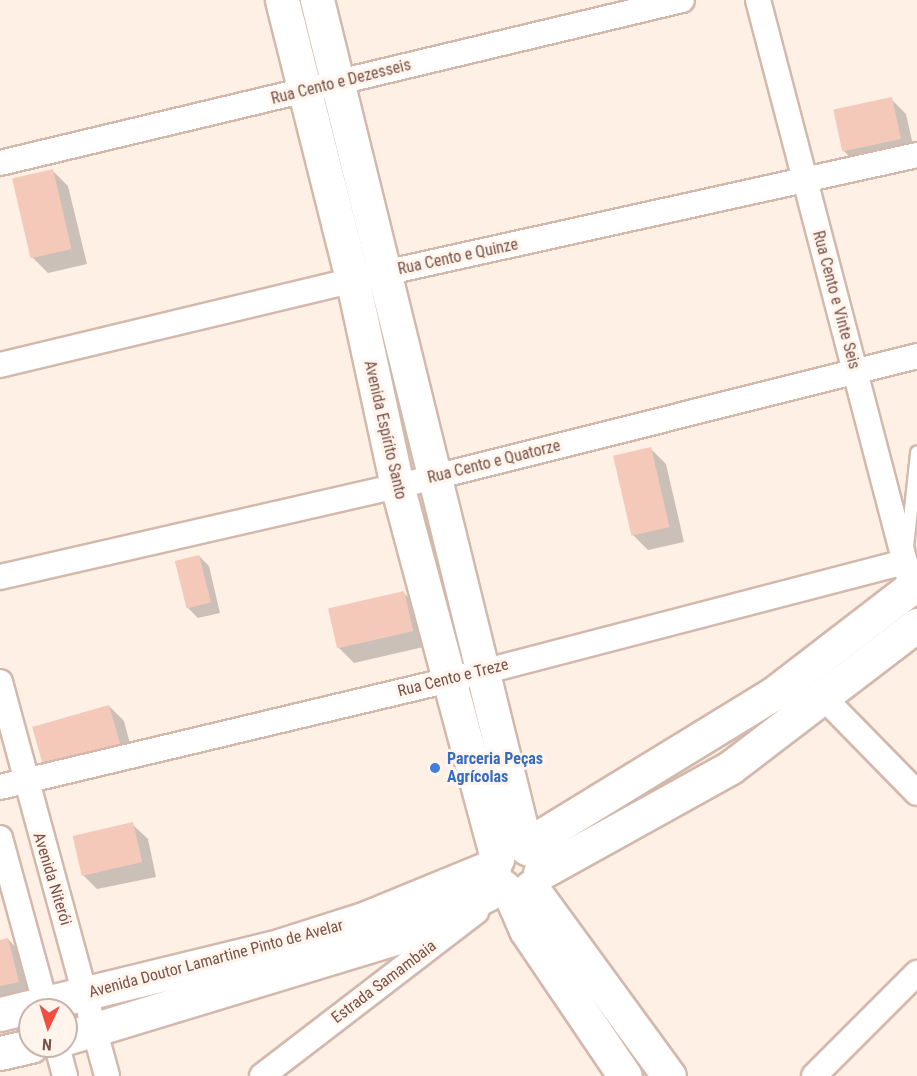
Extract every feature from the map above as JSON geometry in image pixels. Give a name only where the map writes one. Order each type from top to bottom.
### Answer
[{"type":"main road","name":"Avenida Espírito Santo","points":[[282,0],[353,282],[397,485],[448,680],[515,872]]},
{"type":"main road","points":[[317,0],[432,478],[482,672],[526,930],[625,1076]]},
{"type":"main road","name":"Avenida Doutor Lamartine Pinto de Avelar","points":[[74,998],[282,945],[515,872],[546,833],[774,694],[912,583]]},
{"type":"main road","name":"Avenida Doutor Lamartine Pinto de Avelar","points":[[78,1035],[412,933],[515,872],[731,767],[917,625]]},
{"type":"main road","points":[[515,872],[669,1076]]},
{"type":"main road","name":"Avenida Doutor Lamartine Pinto de Avelar","points":[[0,1014],[18,1011]]},
{"type":"main road","points":[[0,1053],[18,1049]]},
{"type":"street","name":"Rua Cento e Dezesseis","points":[[0,163],[682,0]]},
{"type":"street","name":"Rua Cento e Vinte Seis","points":[[758,0],[912,583]]},
{"type":"street","name":"Rua Cento e Quinze","points":[[0,365],[384,273],[805,184],[917,155]]},
{"type":"street","name":"Rua Cento e Quatorze","points":[[0,577],[432,478],[917,356]]},
{"type":"street","name":"Rua Cento e Treze","points":[[12,784],[482,672],[912,583]]},
{"type":"street","name":"Avenida Niterói","points":[[0,682],[12,784],[87,994],[107,1076]]},
{"type":"street","points":[[823,697],[917,793]]},
{"type":"street","points":[[0,838],[44,998]]},
{"type":"street","name":"Estrada Samambaia","points":[[262,1076],[515,872]]},
{"type":"street","points":[[814,1076],[917,973]]},
{"type":"street","points":[[60,1058],[65,1076]]},
{"type":"lane","points":[[912,583],[917,453]]},
{"type":"building","points":[[892,97],[901,139],[842,152],[833,109]]},
{"type":"building","points":[[53,169],[71,249],[31,258],[12,178]]},
{"type":"building","points":[[651,447],[669,527],[631,536],[613,456]]},
{"type":"building","points":[[199,555],[211,603],[187,609],[175,561]]},
{"type":"building","points":[[404,591],[413,631],[337,648],[328,609]]},
{"type":"building","points":[[109,705],[120,744],[43,766],[32,727]]},
{"type":"building","points":[[133,822],[142,862],[82,876],[73,836]]},
{"type":"building","points":[[8,938],[19,982],[0,986],[0,940]]},
{"type":"place","name":"Parceria Peças Agrícolas","points":[[435,768]]}]
